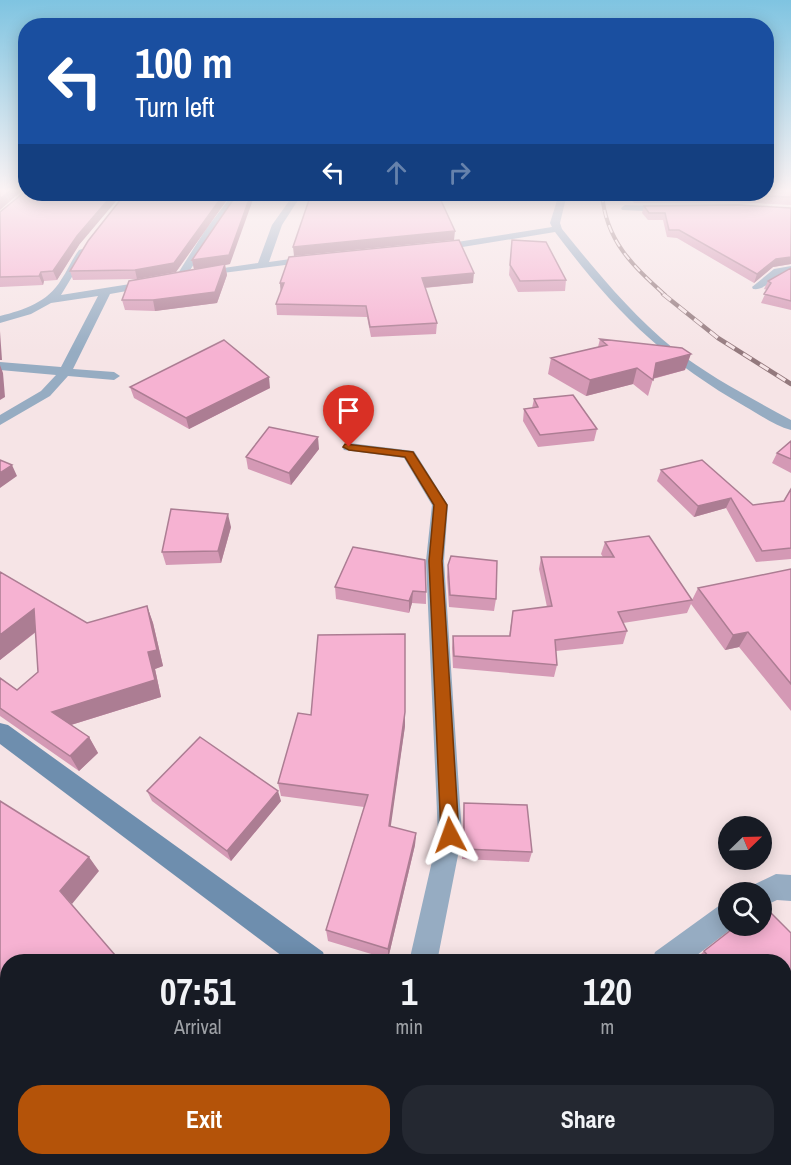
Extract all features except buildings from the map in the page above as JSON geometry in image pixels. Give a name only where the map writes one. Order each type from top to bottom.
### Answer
[{"type":"street","points":[[51,300],[64,285],[89,243]]},
{"type":"street","points":[[170,280],[199,243]]},
{"type":"street","points":[[263,264],[270,243]]},
{"type":"street","points":[[422,249],[465,243]]},
{"type":"street","points":[[568,243],[586,268],[629,315],[671,352],[721,386],[791,426]]},
{"type":"street","points":[[0,320],[29,311],[51,300],[263,264],[325,258]]},
{"type":"street","points":[[757,287],[778,272],[791,269]]},
{"type":"street","points":[[0,421],[52,388],[63,373],[106,291]]},
{"type":"street","points":[[0,366],[114,376]]},
{"type":"street","points":[[349,447],[409,454],[440,505],[435,561],[450,835],[425,954]]},
{"type":"street","points":[[0,732],[302,954]]},
{"type":"street","points":[[772,889],[791,888]]},
{"type":"street","points":[[676,954],[718,922]]},
{"type":"railway","points":[[618,243],[642,273],[665,295]]},
{"type":"railway","points":[[663,294],[718,338],[791,384]]},
{"type":"route","points":[[349,447],[409,454],[440,505],[435,561],[450,835]]}]
